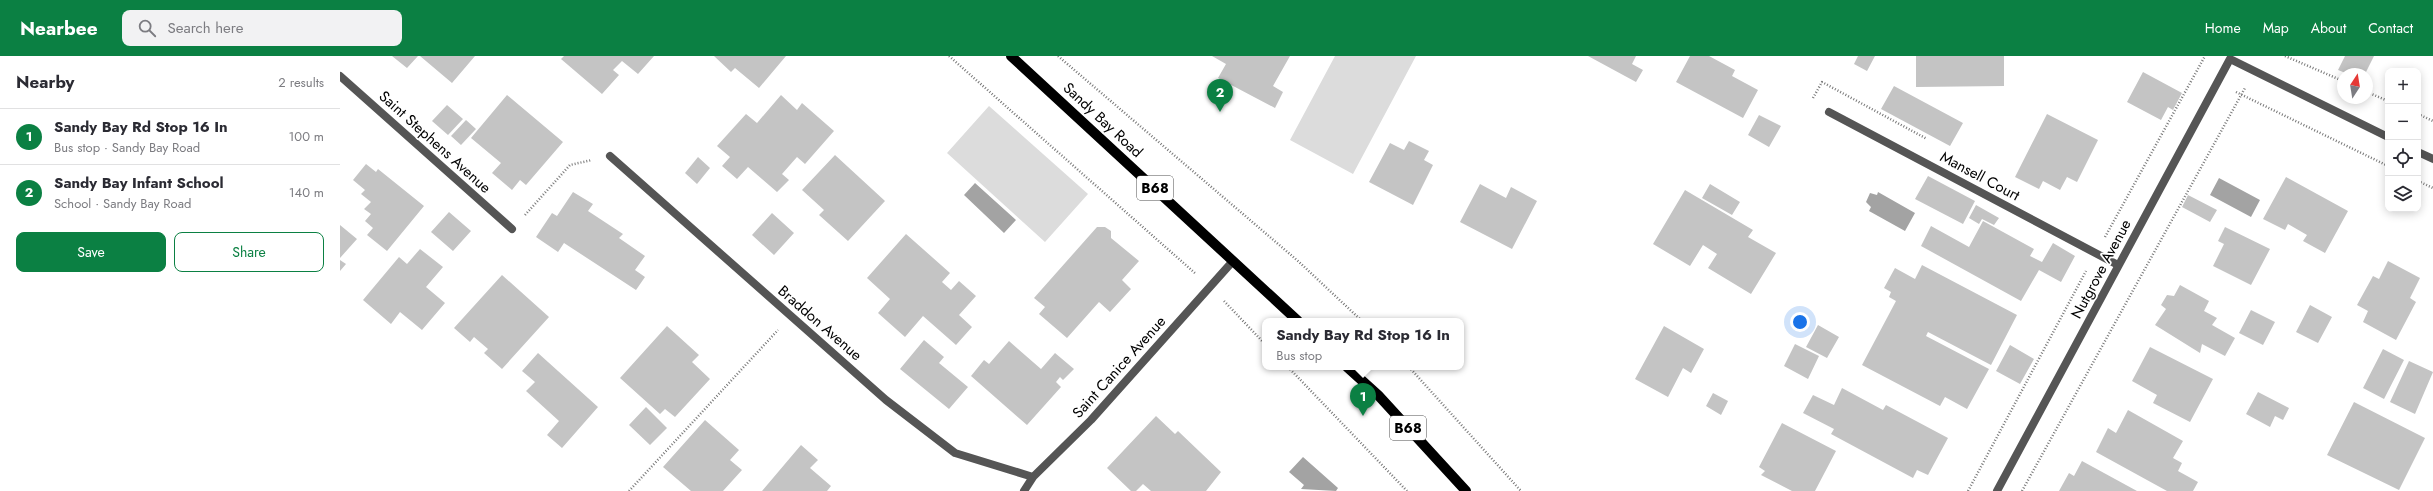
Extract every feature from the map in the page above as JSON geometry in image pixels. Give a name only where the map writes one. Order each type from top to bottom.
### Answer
[{"type":"main road","name":"Sandy Bay Road","points":[[1011,56],[1295,318]]},
{"type":"main road","name":"B68","points":[[1350,370],[1378,395],[1466,491]]},
{"type":"street","name":"Nutgrove Avenue","points":[[1996,491],[2230,59],[2254,71]]},
{"type":"street","points":[[2254,71],[2385,136]]},
{"type":"street","name":"Saint Stephens Avenue","points":[[340,76],[512,229]]},
{"type":"street","name":"Mansell Court","points":[[1829,112],[2118,265]]},
{"type":"street","points":[[2421,153],[2433,159]]},
{"type":"street","name":"Braddon Avenue","points":[[610,156],[886,400],[955,453],[1033,477]]},
{"type":"street","name":"Saint Canice Avenue","points":[[1024,491],[1033,477],[1090,420],[1234,261]]},
{"type":"path","points":[[949,56],[1211,287],[1262,341]]},
{"type":"path","points":[[1058,56],[1298,261],[1359,318]]},
{"type":"path","points":[[1968,491],[2096,253],[2205,56]]},
{"type":"path","points":[[2285,56],[2337,78]]},
{"type":"path","points":[[2022,491],[2254,71]]},
{"type":"path","points":[[2217,82],[2385,165]]},
{"type":"path","points":[[2373,95],[2385,100]]},
{"type":"path","points":[[2421,115],[2433,121]]},
{"type":"path","points":[[512,229],[570,165],[610,156]]},
{"type":"path","points":[[2421,182],[2433,188]]},
{"type":"path","points":[[628,491],[791,316]]},
{"type":"path","points":[[1291,370],[1407,491]]},
{"type":"path","points":[[1412,370],[1520,491]]},
{"type":"shaded area","points":[[1335,56],[1416,56],[1353,174],[1290,140]]},
{"type":"shaded area","points":[[989,106],[1088,194],[1045,242],[947,153]]},
{"type":"shaded area","points":[[2219,178],[2260,200],[2251,217],[2210,195]]},
{"type":"shaded area","points":[[975,183],[1016,220],[1004,233],[964,195]]},
{"type":"shaded area","points":[[1878,192],[1915,213],[1905,231],[1869,211],[1871,207],[1866,202],[1870,193],[1877,195]]},
{"type":"shaded area","points":[[1303,457],[1338,488],[1336,491],[1301,489],[1304,485],[1289,472]]},
{"type":"building","points":[[392,56],[418,56],[407,68]]},
{"type":"building","points":[[420,56],[475,56],[452,83]]},
{"type":"building","points":[[564,56],[654,56],[638,74],[622,61],[613,70],[619,75],[602,94],[561,59]]},
{"type":"building","points":[[714,56],[786,56],[759,88],[735,68],[731,72]]},
{"type":"building","points":[[1212,56],[1290,56],[1273,86],[1283,92],[1275,108],[1218,78],[1226,64]]},
{"type":"building","points":[[1588,56],[1636,56],[1632,64],[1643,70],[1636,82]]},
{"type":"building","points":[[1690,56],[1709,56],[1735,70],[1732,76],[1758,90],[1743,118],[1676,82]]},
{"type":"building","points":[[1858,56],[1875,56],[1867,71],[1854,64]]},
{"type":"building","points":[[1916,56],[2004,56],[2004,86],[1916,87]]},
{"type":"building","points":[[2345,56],[2374,56],[2368,68],[2339,68]]},
{"type":"building","points":[[2143,72],[2182,93],[2173,110],[2168,107],[2161,120],[2127,102]]},
{"type":"building","points":[[1894,86],[1963,123],[1950,146],[1881,109]]},
{"type":"building","points":[[507,95],[563,142],[526,185],[520,180],[512,190],[492,173],[501,163],[471,138]]},
{"type":"building","points":[[781,95],[797,110],[802,103],[834,131],[805,164],[797,157],[782,174],[789,180],[777,192],[748,167],[737,179],[722,166],[730,157],[717,146],[746,114],[757,123]]},
{"type":"building","points":[[447,105],[463,119],[448,135],[432,121]]},
{"type":"building","points":[[2047,114],[2098,140],[2077,182],[2067,177],[2060,190],[2043,181],[2039,189],[2015,177]]},
{"type":"building","points":[[1759,115],[1781,126],[1769,147],[1748,135]]},
{"type":"building","points":[[466,120],[476,129],[461,145],[451,136]]},
{"type":"building","points":[[1409,141],[1429,151],[1424,160],[1433,165],[1413,205],[1369,182],[1390,143],[1404,150]]},
{"type":"building","points":[[835,155],[885,201],[848,241],[819,215],[824,210],[802,190]]},
{"type":"building","points":[[698,157],[710,168],[697,184],[685,173]]},
{"type":"building","points":[[366,164],[376,172],[378,169],[424,206],[387,251],[367,235],[373,228],[365,221],[371,214],[364,209],[371,202],[361,194],[365,190],[353,180]]},
{"type":"building","points":[[1928,176],[1975,201],[1963,224],[1915,199]]},
{"type":"building","points":[[2286,177],[2348,211],[2325,253],[2303,241],[2307,235],[2288,224],[2285,230],[2263,219]]},
{"type":"building","points":[[1480,184],[1506,198],[1511,187],[1537,201],[1512,249],[1460,222]]},
{"type":"building","points":[[1710,184],[1740,202],[1732,215],[1702,198]]},
{"type":"building","points":[[1685,190],[1753,230],[1748,237],[1776,253],[1751,294],[1708,268],[1717,254],[1703,245],[1690,266],[1653,244]]},
{"type":"building","points":[[573,192],[593,204],[588,211],[623,234],[619,238],[645,256],[635,270],[645,277],[636,290],[564,243],[558,252],[536,237],[552,213],[557,216]]},
{"type":"building","points":[[2188,195],[2217,210],[2210,222],[2182,207]]},
{"type":"building","points":[[1976,205],[1999,218],[1994,225],[1982,219],[1979,224],[1969,218]]},
{"type":"building","points":[[449,212],[471,231],[453,251],[431,232]]},
{"type":"building","points":[[772,213],[794,233],[774,255],[752,235]]},
{"type":"building","points":[[1983,221],[2034,249],[2030,256],[2042,262],[2053,243],[2075,256],[2061,282],[2039,270],[2021,301],[1921,246],[1931,226],[1969,247]]},
{"type":"building","points":[[340,225],[357,239],[340,258]]},
{"type":"building","points":[[1097,227],[1105,227],[1111,231],[1111,238],[1139,261],[1122,280],[1131,289],[1110,312],[1099,302],[1067,338],[1039,314],[1045,307],[1034,298]]},
{"type":"building","points":[[2225,227],[2270,249],[2251,285],[2213,266],[2224,244],[2218,241]]},
{"type":"building","points":[[906,234],[950,273],[942,282],[951,290],[959,281],[976,296],[959,315],[972,327],[956,345],[923,316],[905,337],[878,313],[890,299],[867,278]]},
{"type":"building","points":[[420,249],[443,267],[426,287],[445,303],[422,330],[400,312],[391,324],[363,300],[399,257],[407,264]]},
{"type":"building","points":[[340,260],[346,264],[340,271]]},
{"type":"building","points":[[2388,261],[2420,278],[2410,298],[2416,302],[2396,340],[2363,322],[2368,311],[2357,305],[2373,276],[2379,279]]},
{"type":"building","points":[[1922,265],[2017,315],[1991,365],[1928,332],[1926,336],[1989,369],[1967,409],[1945,397],[1940,406],[1862,365],[1896,301],[1889,297],[1891,292],[1884,288],[1895,268],[1915,279]]},
{"type":"building","points":[[502,275],[549,317],[502,369],[484,353],[488,349],[474,337],[470,342],[454,328]]},
{"type":"building","points":[[2180,285],[2209,301],[2204,311],[2217,318],[2212,325],[2235,338],[2225,356],[2202,344],[2200,353],[2155,325],[2166,309],[2161,305],[2167,295],[2174,296]]},
{"type":"building","points":[[2310,305],[2332,317],[2318,343],[2296,332]]},
{"type":"building","points":[[2251,310],[2275,322],[2263,345],[2239,333]]},
{"type":"building","points":[[1818,325],[1839,337],[1827,358],[1806,347]]},
{"type":"building","points":[[667,326],[699,355],[692,362],[710,379],[675,417],[665,409],[660,414],[620,378]]},
{"type":"building","points":[[1664,326],[1704,349],[1691,373],[1683,368],[1668,397],[1635,379]]},
{"type":"building","points":[[924,340],[944,357],[939,363],[968,387],[949,409],[900,369]]},
{"type":"building","points":[[1009,341],[1041,369],[1055,353],[1074,369],[1063,380],[1060,377],[1056,382],[1061,387],[1027,425],[971,376],[984,360],[989,364]]},
{"type":"building","points":[[1795,344],[1819,356],[1808,379],[1784,366]]},
{"type":"building","points":[[2010,345],[2034,359],[2020,384],[1996,371]]},
{"type":"building","points":[[2150,347],[2213,379],[2190,422],[2153,403],[2157,395],[2132,381]]},
{"type":"building","points":[[2383,349],[2404,360],[2384,399],[2363,388]]},
{"type":"building","points":[[538,353],[598,407],[562,448],[547,435],[559,421],[526,391],[535,382],[522,371]]},
{"type":"building","points":[[2409,361],[2433,372],[2415,414],[2390,402]]},
{"type":"building","points":[[1842,388],[1883,410],[1886,405],[1948,438],[1928,475],[1917,470],[1913,478],[1831,434],[1834,429],[1803,413],[1813,395],[1834,405]]},
{"type":"building","points":[[2258,392],[2289,408],[2283,420],[2275,416],[2270,427],[2246,414]]},
{"type":"building","points":[[1713,393],[1728,401],[1721,415],[1706,406]]},
{"type":"building","points":[[2354,402],[2425,438],[2399,490],[2327,455]]},
{"type":"building","points":[[646,407],[667,428],[650,445],[629,425]]},
{"type":"building","points":[[2128,410],[2183,441],[2173,458],[2182,463],[2178,471],[2198,482],[2193,491],[2167,491],[2096,452],[2108,428],[2116,433]]},
{"type":"building","points":[[1156,416],[1175,434],[1178,431],[1221,472],[1206,491],[1151,491],[1143,484],[1136,491],[1131,491],[1107,468]]},
{"type":"building","points":[[705,420],[739,450],[730,460],[742,470],[723,491],[691,491],[663,467]]},
{"type":"building","points":[[1782,423],[1836,451],[1815,491],[1792,491],[1761,475],[1765,471],[1759,467]]},
{"type":"building","points":[[801,445],[818,460],[810,468],[831,486],[827,491],[762,491]]},
{"type":"building","points":[[2082,461],[2137,491],[2059,491],[2069,473],[2074,476]]},
{"type":"place","name":"Sandy Bay Infant School","points":[[1220,112]]},
{"type":"place","name":"Sandy Bay Rd Stop 16 In","points":[[1363,416]]}]
